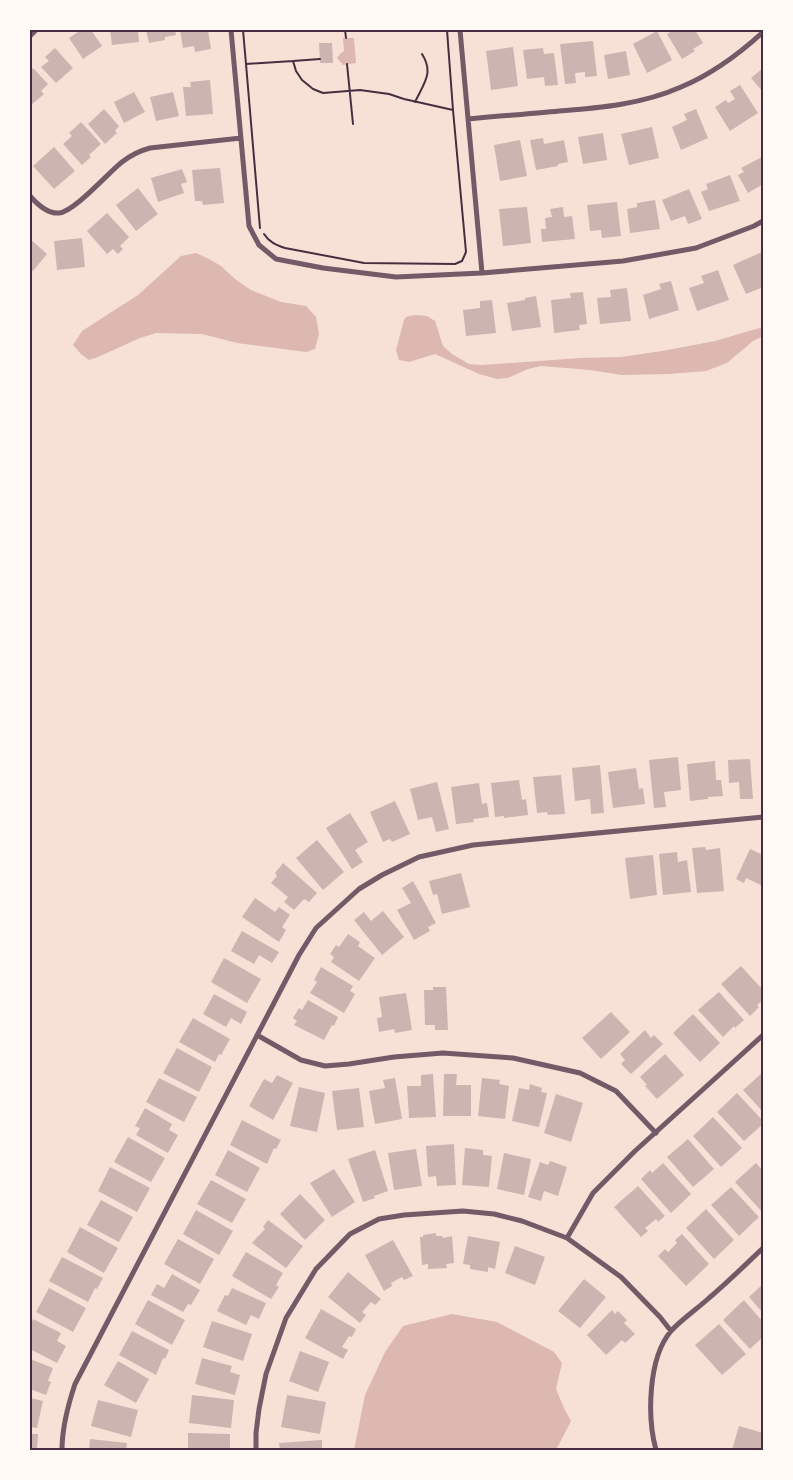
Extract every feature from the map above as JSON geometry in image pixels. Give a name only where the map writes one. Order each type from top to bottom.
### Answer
[{"type":"street","points":[[30,36],[36,30]]},
{"type":"street","points":[[231,30],[248,226],[259,245],[276,259],[323,268],[396,277],[482,273],[623,261],[696,248],[763,221]]},
{"type":"street","points":[[460,30],[482,273]]},
{"type":"street","points":[[468,119],[606,107],[656,96],[680,88],[703,77],[744,50],[763,32]]},
{"type":"street","points":[[30,196],[47,210],[60,213],[72,208],[122,162],[136,152],[150,148],[240,138]]},
{"type":"street","points":[[62,1450],[69,1401],[75,1384],[299,955],[316,928],[359,890],[402,864],[436,852],[472,845],[763,817]]},
{"type":"street","points":[[258,1035],[301,1060],[325,1066],[443,1053],[513,1058],[580,1073],[616,1092],[656,1133]]},
{"type":"street","points":[[567,1238],[593,1193],[763,1035]]},
{"type":"street","points":[[256,1450],[259,1409],[266,1374],[286,1318],[316,1269],[350,1234],[379,1219],[404,1215],[463,1211],[494,1214],[522,1221],[567,1238],[621,1277],[671,1331]]},
{"type":"street","points":[[656,1450],[651,1399],[653,1376],[662,1348],[671,1331],[763,1248]]},
{"type":"path","points":[[243,30],[260,228],[267,239],[275,245],[285,248],[364,263],[455,264],[462,261],[466,252],[447,30]]},
{"type":"path","points":[[345,30],[346,38]]},
{"type":"path","points":[[415,102],[428,73],[428,66],[422,54]]},
{"type":"path","points":[[246,64],[320,58]]},
{"type":"path","points":[[293,61],[296,71],[302,80],[313,89],[324,93],[360,90],[389,94],[453,110]]},
{"type":"path","points":[[346,64],[353,124]]},
{"type":"shaded area","points":[[343,38],[354,38],[356,63],[343,65],[337,58],[344,51]]},
{"type":"shaded area","points":[[196,253],[221,266],[251,290],[281,302],[306,306],[316,317],[319,334],[315,349],[306,352],[237,343],[202,334],[156,333],[89,360],[73,345],[82,331],[138,295],[181,256]]},
{"type":"shaded area","points":[[414,315],[427,316],[435,321],[443,346],[452,354],[469,364],[482,365],[621,357],[715,341],[763,327],[763,336],[753,341],[727,363],[706,371],[622,375],[541,366],[528,369],[508,378],[497,379],[479,374],[435,354],[409,362],[399,360],[396,350],[404,320],[406,317]]},
{"type":"shaded area","points":[[452,1314],[497,1322],[554,1352],[562,1363],[556,1389],[571,1421],[556,1450],[354,1450],[365,1395],[385,1352],[403,1326]]},
{"type":"building","points":[[81,30],[91,30],[102,46],[83,59],[69,38]]},
{"type":"building","points":[[110,30],[138,30],[139,42],[112,45]]},
{"type":"building","points":[[146,30],[175,30],[176,35],[165,37],[165,40],[149,43]]},
{"type":"building","points":[[180,30],[208,30],[211,49],[195,52],[194,46],[183,48]]},
{"type":"building","points":[[674,30],[695,30],[703,43],[693,49],[695,51],[682,59],[667,34]]},
{"type":"building","points":[[657,31],[672,60],[647,73],[633,44]]},
{"type":"building","points":[[593,41],[597,76],[585,77],[585,72],[575,73],[576,83],[565,84],[560,44]]},
{"type":"building","points":[[319,43],[332,43],[333,63],[320,63]]},
{"type":"building","points":[[513,47],[518,86],[491,90],[486,51]]},
{"type":"building","points":[[55,48],[73,68],[56,83],[41,67],[49,61],[45,57]]},
{"type":"building","points":[[543,48],[544,54],[554,53],[558,85],[545,86],[544,77],[527,79],[523,50]]},
{"type":"building","points":[[626,51],[630,75],[608,79],[604,55]]},
{"type":"building","points":[[33,68],[48,84],[41,91],[44,94],[30,106],[30,71]]},
{"type":"building","points":[[763,68],[763,92],[751,78]]},
{"type":"building","points":[[210,80],[213,114],[186,116],[183,87],[191,87],[190,82]]},
{"type":"building","points":[[740,85],[758,113],[730,131],[715,107],[726,100],[728,103],[735,99],[730,91]]},
{"type":"building","points":[[134,92],[145,112],[124,123],[114,102]]},
{"type":"building","points":[[173,92],[179,116],[156,121],[150,97]]},
{"type":"building","points":[[104,109],[119,126],[115,131],[117,133],[105,144],[88,124]]},
{"type":"building","points":[[696,109],[708,138],[681,150],[672,127],[687,120],[684,114]]},
{"type":"building","points":[[81,122],[101,144],[89,155],[91,157],[82,165],[63,144],[72,136],[69,133]]},
{"type":"building","points":[[652,127],[659,158],[629,165],[621,134]]},
{"type":"building","points":[[603,133],[607,160],[583,164],[578,137]]},
{"type":"building","points":[[543,138],[544,144],[564,140],[568,162],[536,170],[530,140]]},
{"type":"building","points":[[520,140],[527,176],[500,181],[494,145]]},
{"type":"building","points":[[54,147],[75,171],[54,189],[33,166]]},
{"type":"building","points":[[762,157],[763,184],[748,193],[738,175],[744,172],[741,168]]},
{"type":"building","points":[[220,168],[224,203],[203,205],[202,201],[195,201],[192,170]]},
{"type":"building","points":[[182,169],[187,182],[181,184],[184,193],[158,202],[151,178]]},
{"type":"building","points":[[730,175],[740,201],[709,211],[701,192],[708,189],[706,184]]},
{"type":"building","points":[[138,188],[158,214],[136,231],[116,205]]},
{"type":"building","points":[[689,189],[702,219],[688,224],[685,216],[671,221],[662,200]]},
{"type":"building","points":[[655,200],[660,229],[630,233],[627,209],[637,207],[637,203]]},
{"type":"building","points":[[617,202],[621,236],[602,238],[601,230],[590,231],[587,205]]},
{"type":"building","points":[[527,207],[531,243],[503,246],[499,209]]},
{"type":"building","points":[[563,207],[564,217],[572,216],[575,239],[542,242],[541,229],[546,229],[545,218],[552,217],[550,209]]},
{"type":"building","points":[[107,213],[129,237],[120,246],[123,249],[118,254],[113,249],[107,254],[87,231]]},
{"type":"building","points":[[82,238],[85,267],[57,270],[54,241]]},
{"type":"building","points":[[30,239],[47,254],[33,271],[30,269]]},
{"type":"building","points":[[762,252],[763,287],[746,294],[733,265]]},
{"type":"building","points":[[718,270],[729,300],[697,311],[689,288],[704,283],[701,276]]},
{"type":"building","points":[[671,281],[679,310],[649,319],[643,295],[661,289],[659,284]]},
{"type":"building","points":[[627,288],[631,321],[600,324],[597,298],[611,297],[610,290]]},
{"type":"building","points":[[583,292],[587,324],[579,325],[580,330],[554,333],[551,300],[571,298],[570,293]]},
{"type":"building","points":[[536,296],[541,327],[512,331],[507,303]]},
{"type":"building","points":[[492,300],[496,333],[466,336],[463,310],[480,308],[480,301]]},
{"type":"building","points":[[678,757],[681,790],[664,792],[666,807],[654,808],[649,760]]},
{"type":"building","points":[[750,759],[753,799],[740,799],[739,782],[729,783],[728,760]]},
{"type":"building","points":[[715,761],[716,780],[721,780],[723,796],[690,801],[687,764]]},
{"type":"building","points":[[600,765],[604,813],[591,814],[590,799],[575,801],[572,768]]},
{"type":"building","points":[[636,768],[639,789],[643,788],[645,804],[613,808],[608,772]]},
{"type":"building","points":[[561,775],[565,814],[548,815],[547,812],[537,813],[533,777]]},
{"type":"building","points":[[519,780],[522,800],[526,799],[528,815],[504,818],[504,816],[495,817],[491,783]]},
{"type":"building","points":[[437,782],[449,829],[436,832],[432,817],[418,820],[410,789]]},
{"type":"building","points":[[479,783],[482,804],[487,803],[489,817],[473,819],[474,822],[456,824],[451,787]]},
{"type":"building","points":[[395,801],[410,834],[392,842],[390,839],[383,842],[370,812]]},
{"type":"building","points":[[350,813],[368,842],[355,850],[363,862],[352,869],[326,828]]},
{"type":"building","points":[[317,840],[344,872],[323,890],[296,858]]},
{"type":"building","points":[[705,847],[706,850],[720,848],[724,891],[697,893],[692,848]]},
{"type":"building","points":[[750,849],[763,855],[763,886],[746,878],[744,883],[736,879]]},
{"type":"building","points":[[677,852],[678,862],[687,860],[691,892],[663,895],[659,854]]},
{"type":"building","points":[[653,855],[657,895],[630,899],[625,858]]},
{"type":"building","points":[[283,863],[317,893],[309,902],[304,899],[294,910],[284,902],[288,897],[271,883],[277,876],[275,873]]},
{"type":"building","points":[[461,873],[470,907],[442,914],[437,894],[433,895],[429,881]]},
{"type":"building","points":[[413,881],[436,923],[428,927],[430,931],[414,940],[397,910],[411,903],[402,888]]},
{"type":"building","points":[[255,898],[275,912],[279,907],[290,915],[282,927],[286,930],[279,942],[242,917]]},
{"type":"building","points":[[383,911],[404,937],[382,955],[354,920],[364,912],[371,921]]},
{"type":"building","points":[[242,931],[279,952],[272,963],[259,955],[254,964],[231,951]]},
{"type":"building","points":[[348,934],[360,942],[358,946],[375,958],[359,981],[331,962],[334,957],[330,954],[336,945],[339,947]]},
{"type":"building","points":[[224,958],[261,979],[247,1003],[211,982]]},
{"type":"building","points":[[741,966],[763,990],[763,1000],[757,1005],[759,1007],[750,1016],[721,984]]},
{"type":"building","points":[[321,967],[353,986],[350,991],[355,994],[344,1013],[310,993],[317,982],[314,980]]},
{"type":"building","points":[[433,987],[446,987],[448,1030],[435,1030],[435,1025],[425,1025],[424,990],[433,990]]},
{"type":"building","points":[[719,992],[744,1020],[735,1028],[734,1026],[723,1037],[698,1010]]},
{"type":"building","points":[[406,993],[412,1030],[395,1033],[394,1029],[379,1032],[377,1018],[382,1017],[379,997]]},
{"type":"building","points":[[214,994],[247,1012],[241,1024],[231,1018],[226,1027],[203,1014]]},
{"type":"building","points":[[308,1000],[338,1017],[324,1040],[294,1025],[297,1021],[293,1018],[299,1008],[302,1010]]},
{"type":"building","points":[[611,1012],[630,1032],[601,1059],[582,1038]]},
{"type":"building","points":[[693,1014],[720,1043],[700,1062],[673,1033]]},
{"type":"building","points":[[193,1018],[230,1039],[215,1062],[179,1042]]},
{"type":"building","points":[[645,1030],[651,1038],[654,1035],[663,1044],[631,1074],[621,1064],[625,1060],[620,1054]]},
{"type":"building","points":[[177,1048],[212,1067],[199,1092],[163,1073]]},
{"type":"building","points":[[665,1054],[684,1075],[657,1099],[645,1086],[647,1085],[640,1077]]},
{"type":"building","points":[[763,1072],[763,1112],[743,1090]]},
{"type":"building","points":[[433,1074],[436,1117],[409,1118],[407,1086],[421,1086],[421,1075]]},
{"type":"building","points":[[444,1074],[457,1074],[456,1085],[471,1085],[471,1116],[443,1116]]},
{"type":"building","points":[[277,1075],[293,1083],[273,1120],[249,1106],[264,1079],[272,1083]]},
{"type":"building","points":[[159,1078],[197,1097],[184,1122],[146,1102]]},
{"type":"building","points":[[395,1078],[402,1119],[375,1124],[369,1091],[385,1088],[383,1080]]},
{"type":"building","points":[[482,1078],[500,1080],[499,1084],[509,1086],[505,1119],[478,1116]]},
{"type":"building","points":[[530,1084],[542,1088],[541,1092],[547,1093],[539,1127],[512,1121],[519,1088],[529,1090]]},
{"type":"building","points":[[299,1087],[325,1093],[317,1132],[290,1126]]},
{"type":"building","points":[[359,1088],[364,1127],[337,1130],[332,1091]]},
{"type":"building","points":[[737,1093],[763,1121],[763,1124],[744,1141],[717,1112]]},
{"type":"building","points":[[556,1094],[583,1103],[571,1142],[544,1133]]},
{"type":"building","points":[[145,1108],[172,1124],[169,1130],[178,1135],[168,1153],[136,1135],[140,1128],[135,1126]]},
{"type":"building","points":[[713,1117],[742,1148],[721,1167],[693,1136]]},
{"type":"building","points":[[242,1120],[281,1140],[276,1149],[274,1148],[267,1164],[230,1145]]},
{"type":"building","points":[[128,1137],[165,1158],[151,1182],[114,1162]]},
{"type":"building","points":[[688,1139],[714,1169],[693,1187],[667,1157]]},
{"type":"building","points":[[454,1144],[456,1185],[437,1186],[436,1176],[428,1177],[426,1146]]},
{"type":"building","points":[[465,1148],[483,1150],[483,1155],[492,1156],[489,1187],[462,1185]]},
{"type":"building","points":[[416,1149],[422,1186],[394,1190],[388,1153]]},
{"type":"building","points":[[228,1150],[260,1168],[247,1192],[215,1175]]},
{"type":"building","points":[[375,1150],[388,1191],[363,1202],[348,1159]]},
{"type":"building","points":[[504,1153],[531,1159],[524,1195],[497,1189]]},
{"type":"building","points":[[550,1161],[567,1167],[558,1196],[544,1191],[541,1201],[528,1197],[540,1162],[548,1165]]},
{"type":"building","points":[[663,1163],[691,1194],[671,1213],[641,1179],[650,1170],[652,1173]]},
{"type":"building","points":[[756,1163],[763,1171],[763,1213],[735,1182]]},
{"type":"building","points":[[110,1167],[150,1188],[137,1212],[98,1191]]},
{"type":"building","points":[[334,1169],[355,1202],[332,1217],[310,1183]]},
{"type":"building","points":[[211,1180],[246,1199],[232,1223],[197,1204]]},
{"type":"building","points":[[638,1186],[665,1216],[658,1222],[656,1219],[645,1228],[648,1231],[641,1237],[614,1207]]},
{"type":"building","points":[[731,1187],[759,1217],[739,1236],[711,1205]]},
{"type":"building","points":[[300,1194],[325,1220],[305,1240],[280,1214]]},
{"type":"building","points":[[101,1200],[133,1217],[119,1242],[87,1225]]},
{"type":"building","points":[[706,1209],[734,1240],[714,1259],[686,1228]]},
{"type":"building","points":[[196,1210],[233,1231],[219,1255],[183,1234]]},
{"type":"building","points":[[268,1220],[303,1246],[286,1268],[252,1243],[265,1229],[263,1227]]},
{"type":"building","points":[[80,1227],[118,1248],[104,1273],[67,1252]]},
{"type":"building","points":[[436,1233],[436,1236],[442,1236],[443,1238],[452,1236],[454,1263],[446,1264],[447,1268],[428,1269],[428,1264],[422,1265],[420,1237]]},
{"type":"building","points":[[682,1234],[709,1264],[686,1286],[658,1256],[665,1249],[668,1252],[677,1243],[675,1240]]},
{"type":"building","points":[[468,1236],[500,1242],[495,1269],[488,1267],[488,1272],[470,1269],[470,1265],[463,1264]]},
{"type":"building","points":[[178,1239],[214,1259],[200,1284],[164,1264]]},
{"type":"building","points":[[393,1240],[413,1276],[404,1280],[402,1277],[391,1283],[392,1286],[384,1291],[365,1255]]},
{"type":"building","points":[[515,1246],[545,1257],[535,1285],[505,1273]]},
{"type":"building","points":[[246,1252],[283,1273],[276,1285],[279,1287],[271,1299],[232,1276]]},
{"type":"building","points":[[62,1257],[103,1278],[88,1302],[49,1281]]},
{"type":"building","points":[[348,1272],[381,1299],[375,1305],[371,1302],[362,1312],[366,1315],[360,1323],[328,1297]]},
{"type":"building","points":[[172,1274],[200,1290],[191,1305],[188,1304],[183,1312],[151,1295],[157,1284],[164,1288]]},
{"type":"building","points":[[584,1279],[606,1297],[580,1328],[558,1311]]},
{"type":"building","points":[[763,1284],[763,1313],[749,1297]]},
{"type":"building","points":[[49,1288],[86,1308],[73,1332],[36,1312]]},
{"type":"building","points":[[232,1288],[266,1303],[259,1319],[251,1315],[246,1325],[217,1311],[225,1295],[228,1296]]},
{"type":"building","points":[[148,1300],[185,1320],[172,1345],[135,1324]]},
{"type":"building","points":[[744,1300],[763,1322],[763,1337],[750,1349],[723,1320]]},
{"type":"building","points":[[321,1309],[356,1329],[352,1337],[349,1336],[342,1347],[348,1350],[343,1359],[305,1338]]},
{"type":"building","points":[[612,1310],[615,1314],[618,1311],[627,1320],[624,1323],[635,1334],[625,1343],[622,1340],[606,1355],[587,1335]]},
{"type":"building","points":[[33,1319],[61,1333],[57,1341],[66,1346],[57,1363],[30,1349],[30,1326]]},
{"type":"building","points":[[212,1321],[252,1334],[243,1361],[203,1347]]},
{"type":"building","points":[[719,1324],[746,1354],[722,1375],[695,1345]]},
{"type":"building","points":[[132,1331],[169,1350],[165,1359],[163,1358],[156,1375],[119,1355]]},
{"type":"building","points":[[300,1351],[329,1362],[318,1392],[289,1381]]},
{"type":"building","points":[[202,1358],[232,1366],[230,1372],[240,1375],[235,1395],[195,1384]]},
{"type":"building","points":[[30,1359],[53,1368],[48,1381],[51,1382],[46,1395],[30,1389]]},
{"type":"building","points":[[118,1361],[149,1379],[136,1403],[104,1385]]},
{"type":"building","points":[[192,1395],[234,1400],[231,1428],[189,1423]]},
{"type":"building","points":[[287,1395],[326,1402],[320,1434],[281,1427]]},
{"type":"building","points":[[30,1398],[43,1401],[37,1428],[30,1427]]},
{"type":"building","points":[[98,1400],[138,1410],[131,1437],[91,1426]]},
{"type":"building","points":[[739,1426],[763,1433],[763,1450],[732,1450]]},
{"type":"building","points":[[188,1433],[230,1434],[230,1450],[188,1450]]},
{"type":"building","points":[[30,1434],[38,1434],[37,1450],[30,1450]]},
{"type":"building","points":[[90,1439],[127,1443],[126,1450],[89,1450]]},
{"type":"building","points":[[322,1440],[322,1450],[280,1450],[279,1443]]}]
